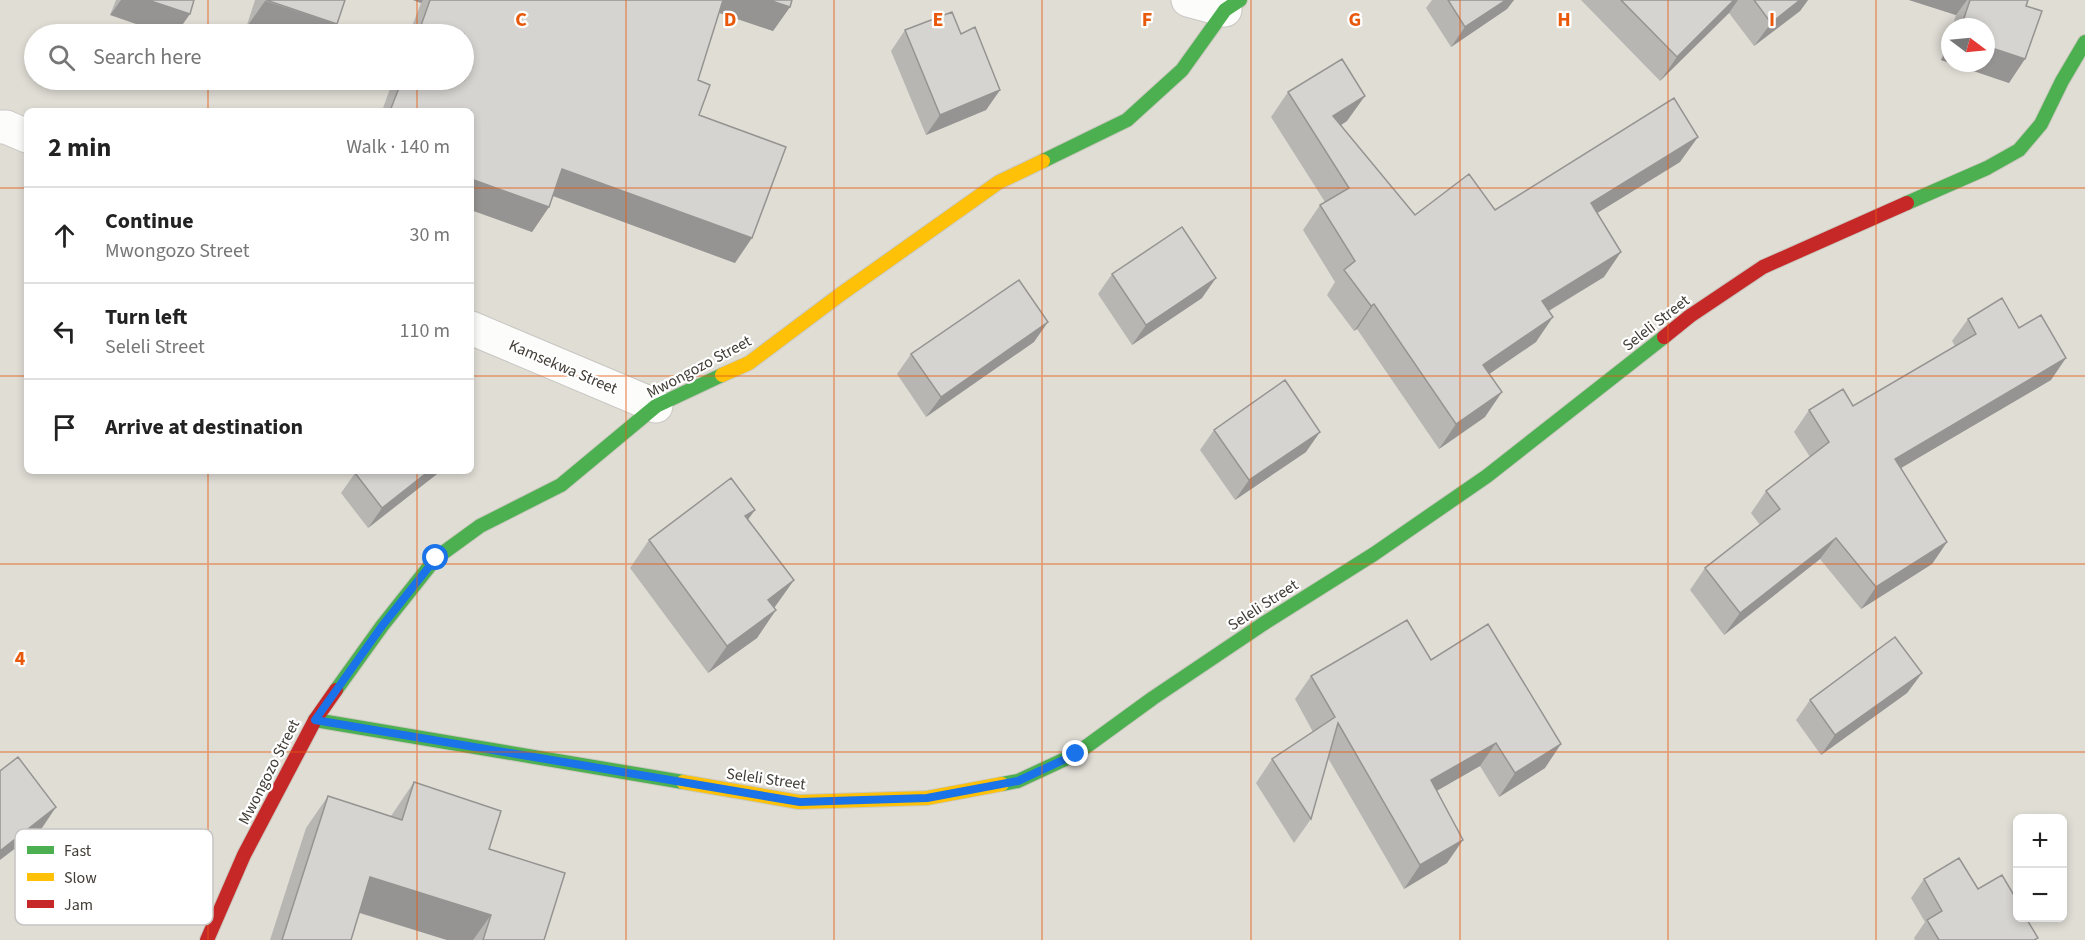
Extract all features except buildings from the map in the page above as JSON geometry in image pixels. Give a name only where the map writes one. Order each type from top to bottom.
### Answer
[{"type":"street","points":[[1188,0],[1233,5]]},
{"type":"street","name":"Mwongozo Street","points":[[207,940],[244,855],[315,720],[382,626],[436,558],[480,526],[561,485],[656,406],[749,363],[841,294],[999,182],[1127,120],[1182,70],[1233,5]]},
{"type":"street","name":"Seleli Street","points":[[315,720],[800,802],[927,798],[1018,781],[1076,754],[1253,630],[1374,554],[1487,476],[1690,316],[1763,267],[1987,168],[2019,150],[2041,124],[2062,81],[2085,42]]},
{"type":"street","points":[[0,127],[6,127],[24,135]]},
{"type":"street","name":"Kamsekwa Street","points":[[474,329],[656,406]]},
{"type":"shaded area","points":[[0,0],[2085,0],[2085,940],[0,940]]},
{"type":"traffic: fast","points":[[1043,161],[1127,120],[1182,70],[1225,10],[1240,0]]},
{"type":"traffic: fast","points":[[1907,203],[1987,168],[2019,150],[2041,124],[2062,81],[2085,42]]},
{"type":"traffic: fast","points":[[1002,784],[1018,781],[1076,754],[1153,698],[1263,624],[1374,554],[1487,476],[1664,337]]},
{"type":"traffic: fast","points":[[336,690],[382,626],[436,558],[480,526],[561,485],[656,406],[722,375]]},
{"type":"traffic: fast","points":[[315,720],[683,782]]},
{"type":"traffic: slow","points":[[722,375],[749,363],[841,294],[999,182],[1043,161]]},
{"type":"traffic: slow","points":[[683,782],[799,802],[927,798],[1002,784]]},
{"type":"traffic: jam","points":[[1664,337],[1690,316],[1763,267],[1907,203]]},
{"type":"traffic: jam","points":[[207,940],[244,855],[315,720],[336,690]]},
{"type":"route","points":[[436,558],[382,626],[315,720],[800,802],[927,798],[1018,781],[1076,754]]}]
